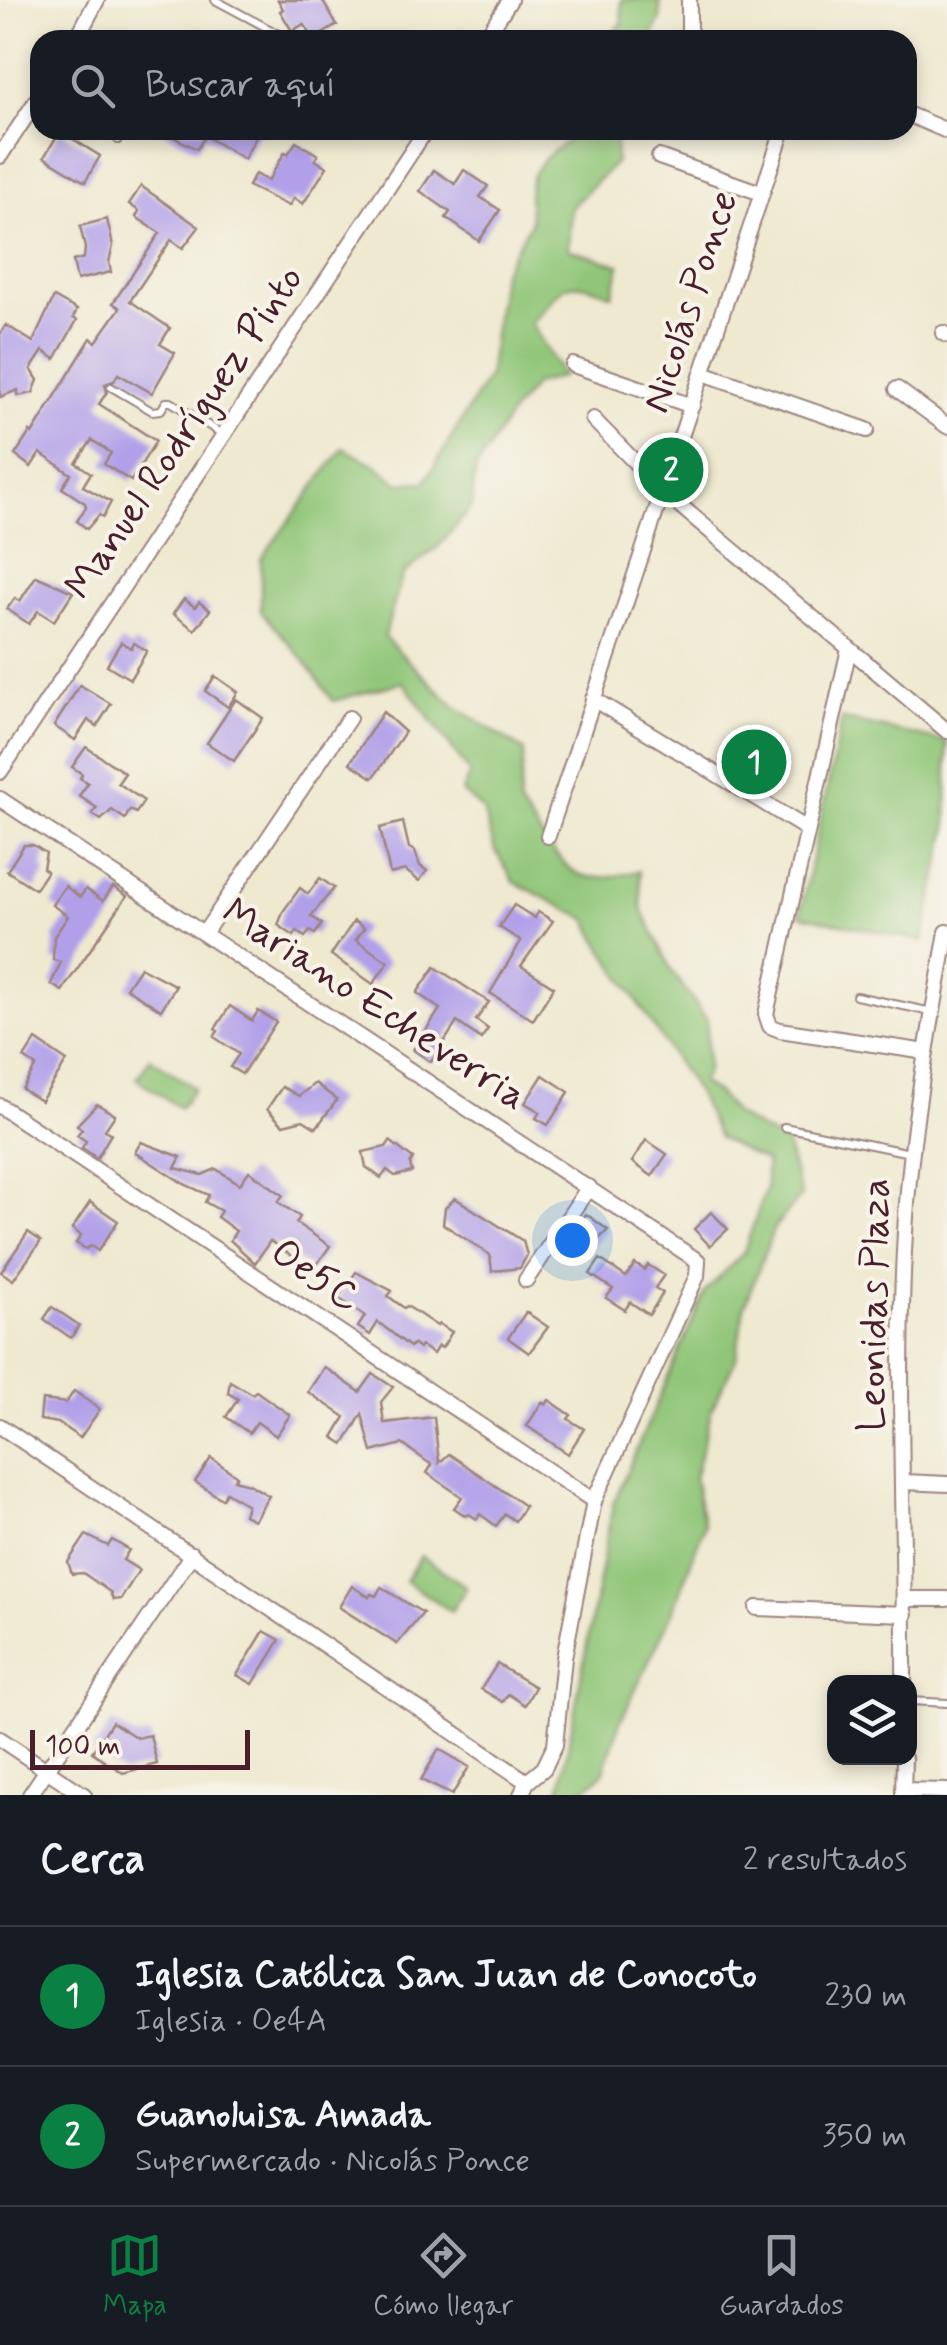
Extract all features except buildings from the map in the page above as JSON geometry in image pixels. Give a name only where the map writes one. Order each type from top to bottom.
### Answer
[{"type":"street","points":[[81,30],[97,0]]},
{"type":"street","points":[[490,30],[510,0]]},
{"type":"street","points":[[689,30],[690,0]]},
{"type":"street","points":[[0,156],[30,110]]},
{"type":"street","points":[[917,118],[947,131]]},
{"type":"street","name":"Manuel Rodríguez Pinto","points":[[0,772],[419,140]]},
{"type":"street","name":"Nicolás Ponce","points":[[548,836],[780,140]]},
{"type":"street","points":[[659,157],[761,193]]},
{"type":"street","points":[[573,365],[692,406]]},
{"type":"street","points":[[704,373],[867,430]]},
{"type":"street","points":[[896,389],[947,426]]},
{"type":"street","points":[[593,419],[664,492],[947,731]]},
{"type":"street","points":[[849,649],[766,1014],[770,1026],[780,1030],[926,1052]]},
{"type":"street","points":[[593,700],[807,829]]},
{"type":"street","points":[[205,932],[348,718]]},
{"type":"street","name":"Mariano Echeverria","points":[[0,799],[698,1261],[697,1276],[594,1501]]},
{"type":"street","name":"Leonidas Plaza","points":[[904,1675],[903,1285],[912,1153],[947,932]]},
{"type":"street","name":"Oe5C","points":[[0,1106],[594,1501]]},
{"type":"street","points":[[526,1280],[589,1186]]},
{"type":"street","points":[[0,1426],[192,1554],[524,1788],[544,1768],[555,1745],[564,1658],[594,1501]]},
{"type":"street","points":[[904,1482],[947,1484]]},
{"type":"street","points":[[30,1795],[192,1554]]},
{"type":"street","points":[[757,1608],[904,1607],[947,1599]]},
{"type":"street","points":[[0,1739],[84,1795]]},
{"type":"street","points":[[904,1765],[903,1793],[947,1791]]},
{"type":"lane","points":[[216,0],[271,30]]},
{"type":"lane","points":[[111,388],[156,412],[171,402],[223,435]]},
{"type":"lane","points":[[856,996],[933,1012]]},
{"type":"lane","points":[[784,1127],[912,1153]]},
{"type":"lane","points":[[917,1701],[947,1704]]},
{"type":"green space","points":[[621,0],[660,0],[660,19],[655,30],[616,30],[622,24]]},
{"type":"green space","points":[[569,140],[615,140],[616,162],[571,207],[568,249],[620,265],[612,295],[582,285],[566,287],[531,323],[563,376],[535,384],[509,416],[475,470],[472,506],[441,544],[403,574],[384,637],[453,705],[524,751],[519,804],[566,865],[590,877],[639,871],[642,909],[671,970],[707,1020],[707,1071],[701,1083],[717,1093],[737,1116],[786,1143],[801,1196],[774,1228],[744,1307],[736,1358],[712,1408],[694,1479],[704,1526],[672,1613],[620,1722],[603,1773],[579,1795],[559,1795],[613,1504],[705,1292],[744,1252],[766,1188],[766,1162],[719,1138],[697,1093],[588,920],[514,882],[495,850],[483,810],[462,792],[470,773],[403,682],[333,701],[303,659],[261,612],[261,559],[343,448],[376,465],[398,483],[425,482],[489,375],[502,272],[531,222],[530,183],[547,156]]},
{"type":"green space","points":[[842,719],[947,742],[947,832],[923,941],[800,915]]},
{"type":"green space","points":[[150,1058],[194,1088],[180,1108],[137,1079]]},
{"type":"green space","points":[[421,1556],[467,1587],[451,1611],[405,1581]]},
{"type":"place","name":"Guanoluisa Amada","points":[[671,470]]},
{"type":"place","name":"Iglesia Católica San Juan de Conocoto","points":[[754,762]]}]
